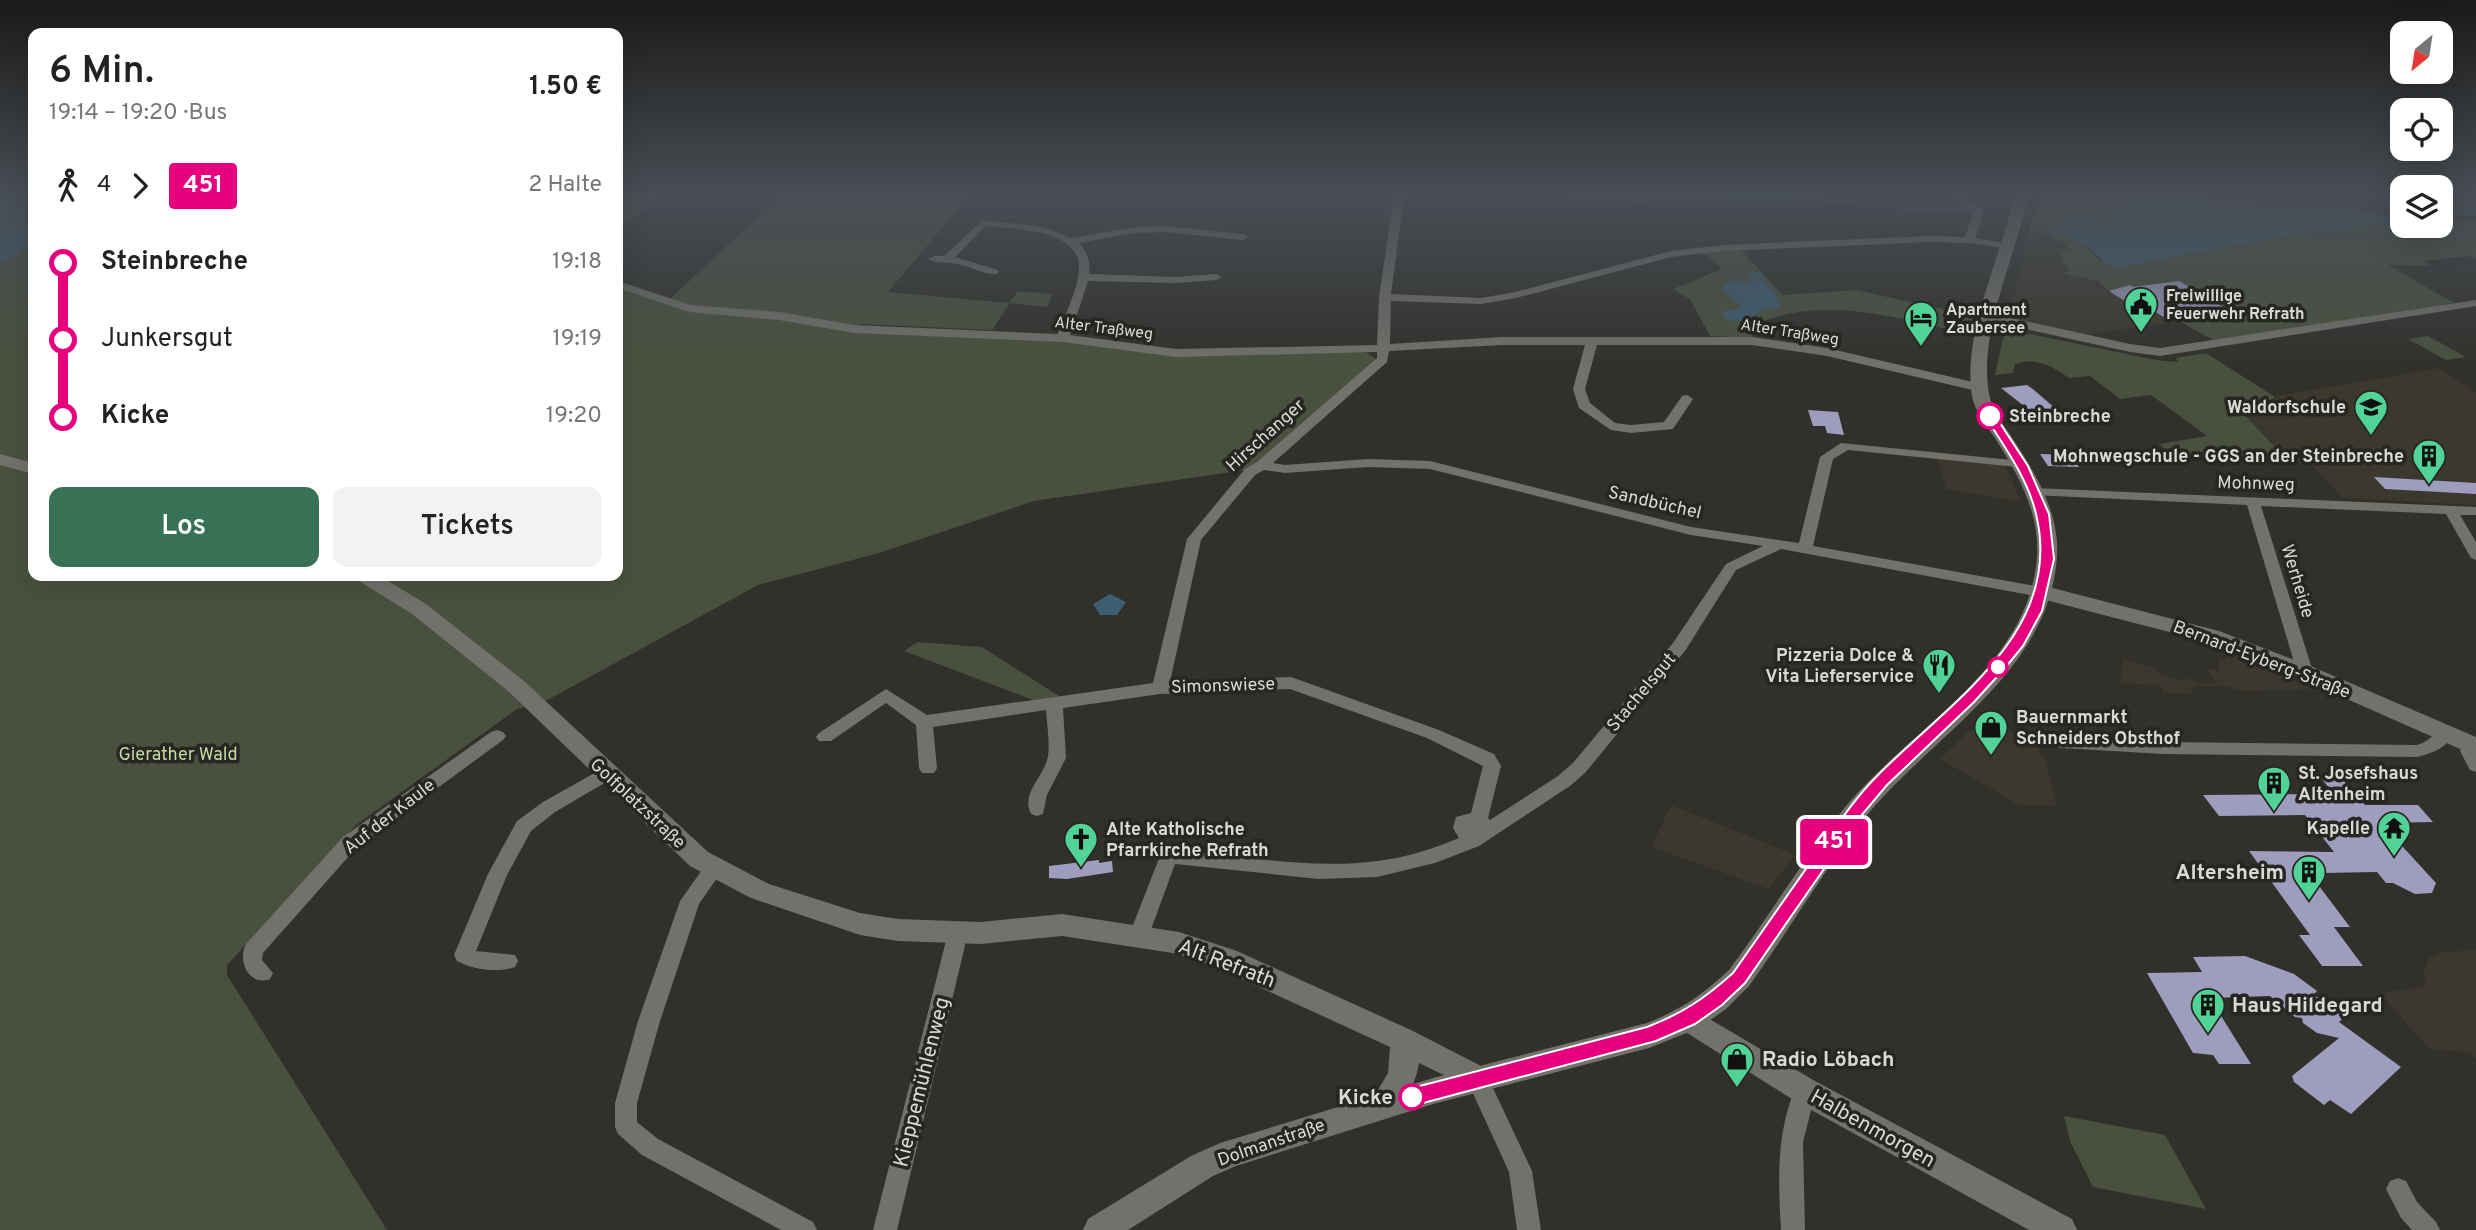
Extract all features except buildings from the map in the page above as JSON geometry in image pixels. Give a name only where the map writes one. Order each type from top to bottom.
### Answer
[{"type":"main road","name":"Dolmanstraße","points":[[1099,1230],[1202,1166],[1258,1144],[1384,1105],[1477,1078],[1649,1035],[1689,1019],[1716,1000],[1739,978],[1855,813],[1881,781],[1969,699],[2018,642],[2041,592],[2047,559],[2047,537],[2035,492],[1986,409],[1980,388],[1981,360],[1989,317],[2007,253]]},
{"type":"main road","points":[[0,459],[28,467]]},
{"type":"main road","name":"Golfplatzstraße","points":[[374,581],[419,609],[516,687],[673,836],[714,868],[796,905],[860,924],[917,932],[958,933]]},
{"type":"main road","name":"Bernard-Eyberg-Straße","points":[[2041,592],[2211,636],[2305,672],[2445,735],[2474,752]]},
{"type":"main road","name":"Alt Refrath","points":[[958,933],[1062,925],[1179,943],[1227,959],[1401,1039],[1477,1078]]},
{"type":"main road","name":"Halbenmorgen","points":[[1689,1019],[1805,1091],[2061,1230]]},
{"type":"main road","points":[[1384,1105],[1405,1073],[1407,1052],[1401,1039]]},
{"type":"street","points":[[948,258],[953,253]]},
{"type":"street","points":[[1063,338],[1085,267],[1082,253]]},
{"type":"street","points":[[1384,347],[1385,297],[1391,253]]},
{"type":"street","points":[[1385,297],[1481,301],[1516,295],[1675,253]]},
{"type":"street","points":[[934,259],[948,258],[993,272]]},
{"type":"street","points":[[1082,277],[1176,280],[1216,277]]},
{"type":"street","name":"Alter Traßweg","points":[[623,286],[689,308],[765,315],[855,329],[1063,338],[1200,354],[1457,342],[1726,339],[1774,343],[1827,352],[1980,388]]},
{"type":"street","points":[[1989,317],[2160,352],[2473,305]]},
{"type":"street","points":[[1592,341],[1578,389],[1584,405],[1611,426],[1631,429],[1668,426],[1687,399]]},
{"type":"street","name":"Hirschanger","points":[[1160,688],[1194,539],[1241,480],[1262,465],[1383,359],[1384,347]]},
{"type":"street","points":[[1805,549],[1828,457],[1846,446],[2022,466]]},
{"type":"street","name":"Sandbüchel","points":[[1262,465],[1285,469],[1368,463],[1430,465],[1691,531],[1779,544],[2041,592]]},
{"type":"street","name":"Mohnweg","points":[[2035,492],[2476,511]]},
{"type":"street","name":"Werheide","points":[[2253,502],[2305,672]]},
{"type":"street","points":[[2450,509],[2476,555]]},
{"type":"street","name":"Stachelsgut","points":[[1139,935],[1169,856],[1319,871],[1377,869],[1436,856],[1472,841],[1484,825],[1579,768],[1679,647],[1731,567],[1779,544]]},
{"type":"street","name":"Simonswiese","points":[[924,722],[1160,688],[1291,683],[1433,734],[1488,759],[1492,766],[1484,825]]},
{"type":"street","points":[[825,737],[886,695],[924,722],[928,768]]},
{"type":"street","points":[[1037,809],[1038,795],[1057,758],[1054,702]]},
{"type":"street","points":[[2037,736],[2062,742],[2164,748],[2417,751],[2432,747],[2445,735]]},
{"type":"street","name":"Auf der Kaule","points":[[263,973],[252,963],[253,950],[350,842],[497,736]]},
{"type":"street","points":[[508,961],[474,960],[464,955],[516,836],[534,817],[607,773]]},
{"type":"street","points":[[714,868],[690,901],[649,1021],[626,1103],[626,1127],[650,1147],[805,1230]]},
{"type":"street","name":"Kieppemühlenweg","points":[[885,1230],[958,933]]},
{"type":"street","points":[[1477,1078],[1520,1171],[1529,1230]]},
{"type":"street","points":[[1793,1230],[1791,1144],[1799,1104],[1805,1091]]},
{"type":"street","points":[[2398,1188],[2409,1210],[2428,1230]]},
{"type":"shaded area","points":[[2024,253],[2066,253],[2064,259],[2070,270],[2064,274],[2100,281],[2108,288],[2178,321],[2083,335],[2009,317]]},
{"type":"shaded area","name":"Waldorfschule","points":[[2439,368],[2476,392],[2476,505],[2342,498],[2310,463],[2289,462],[2243,412],[2262,410],[2278,396]]},
{"type":"shaded area","points":[[1937,457],[2005,465],[2021,502],[1946,489]]},
{"type":"shaded area","points":[[2228,652],[2313,689],[2241,691],[2226,686],[2193,686],[2192,694],[2163,693],[2161,685],[2121,683],[2122,659],[2156,668],[2157,673],[2183,681],[2184,678],[2200,683],[2216,683],[2207,670],[2219,671],[2219,657],[2225,659]]},
{"type":"shaded area","points":[[1993,728],[2029,737],[2037,743],[2041,756],[2045,757],[2057,806],[2019,805],[1940,759],[1969,731]]},
{"type":"shaded area","points":[[1671,805],[1795,855],[1769,889],[1651,847]]},
{"type":"shaded area","points":[[2476,950],[2476,1059],[2472,1053],[2429,1049],[2380,993],[2425,987],[2424,969],[2429,958],[2445,952]]},
{"type":"green space","name":"Gierather Wald","points":[[28,253],[28,581],[623,581],[623,289],[684,310],[771,317],[850,332],[1050,338],[1182,356],[1366,352],[1376,359],[1260,464],[1245,470],[1034,501],[879,553],[758,585],[542,703],[517,709],[356,825],[227,965],[227,975],[387,1230],[0,1230],[0,262],[17,254]]},
{"type":"green space","points":[[719,253],[921,253],[888,292],[1009,303],[1018,291],[1052,294],[1047,307],[1010,303],[992,330],[860,324],[858,327],[691,306],[670,299]]},
{"type":"green space","points":[[1703,253],[1744,253],[1782,295],[1856,290],[1974,316],[1968,334],[1886,316],[1830,310],[1776,317],[1750,327],[1753,338],[1710,336],[1690,299],[1673,289],[1722,269]]},
{"type":"green space","points":[[2060,253],[2093,253],[2099,260],[2119,267],[2193,253],[2476,253],[2476,259],[2468,256],[2423,261],[2432,266],[2388,265],[2454,303],[2215,341],[2172,317],[2154,311],[2144,313],[2106,289],[2099,281],[2064,274],[2069,269],[2060,260],[2063,258]]},
{"type":"green space","points":[[2005,329],[2156,360],[2178,362],[2176,358],[2206,353],[2275,397],[2262,410],[2243,413],[2289,462],[2169,456],[2160,444],[2207,436],[2151,395],[2120,399],[2090,376],[2069,378],[2050,366],[2037,362],[2015,364],[2013,373],[1995,375]]},
{"type":"green space","points":[[2428,336],[2466,357],[2446,360],[2408,339]]},
{"type":"green space","points":[[918,642],[982,647],[1059,696],[1057,700],[1033,700],[904,651]]},
{"type":"green space","points":[[2064,1116],[2165,1135],[2206,1209],[2093,1187],[2070,1141]]},
{"type":"water","points":[[0,253],[18,253],[17,254],[0,262]]},
{"type":"water","points":[[2095,253],[2193,253],[2119,267]]},
{"type":"water","points":[[1761,272],[1764,275],[1762,279],[1774,292],[1782,307],[1765,310],[1741,321],[1726,320],[1722,312],[1738,308],[1739,304],[1723,290],[1725,284],[1736,280],[1748,284],[1751,281],[1745,274]]},
{"type":"water","points":[[1110,594],[1126,602],[1117,615],[1100,615],[1093,604]]},
{"type":"bus line","name":"451","points":[[1412,1097],[1649,1035],[1689,1019],[1716,1000],[1739,978],[1855,813],[1881,781],[1969,699],[2018,642],[2035,611],[2047,559],[2043,514],[2022,466],[1990,416]]},
{"type":"place","name":"Freiwillige Feuerwehr Refrath","points":[[2141,334]]},
{"type":"place","name":"Apartment Zaubersee","points":[[1921,348]]},
{"type":"place","name":"Steinbreche","points":[[1990,416]]},
{"type":"place","name":"Waldorfschule","points":[[2371,437]]},
{"type":"place","name":"Mohnwegschule - GGS an der Steinbreche","points":[[2429,486]]},
{"type":"place","name":"Pizzeria Dolce & Vita Lieferservice","points":[[1939,695]]},
{"type":"place","name":"Bauernmarkt Schneiders Obsthof","points":[[1991,757]]},
{"type":"place","name":"St. Josefshaus Altenheim","points":[[2274,813]]},
{"type":"place","name":"Kapelle","points":[[2394,858]]},
{"type":"place","name":"Alte Katholische Pfarrkirche Refrath","points":[[1081,869]]},
{"type":"place","name":"Altersheim","points":[[2309,902]]},
{"type":"place","name":"Haus Hildegard","points":[[2208,1035]]},
{"type":"place","name":"Radio Löbach","points":[[1737,1089]]},
{"type":"place","name":"Kicke","points":[[1412,1097]]}]
